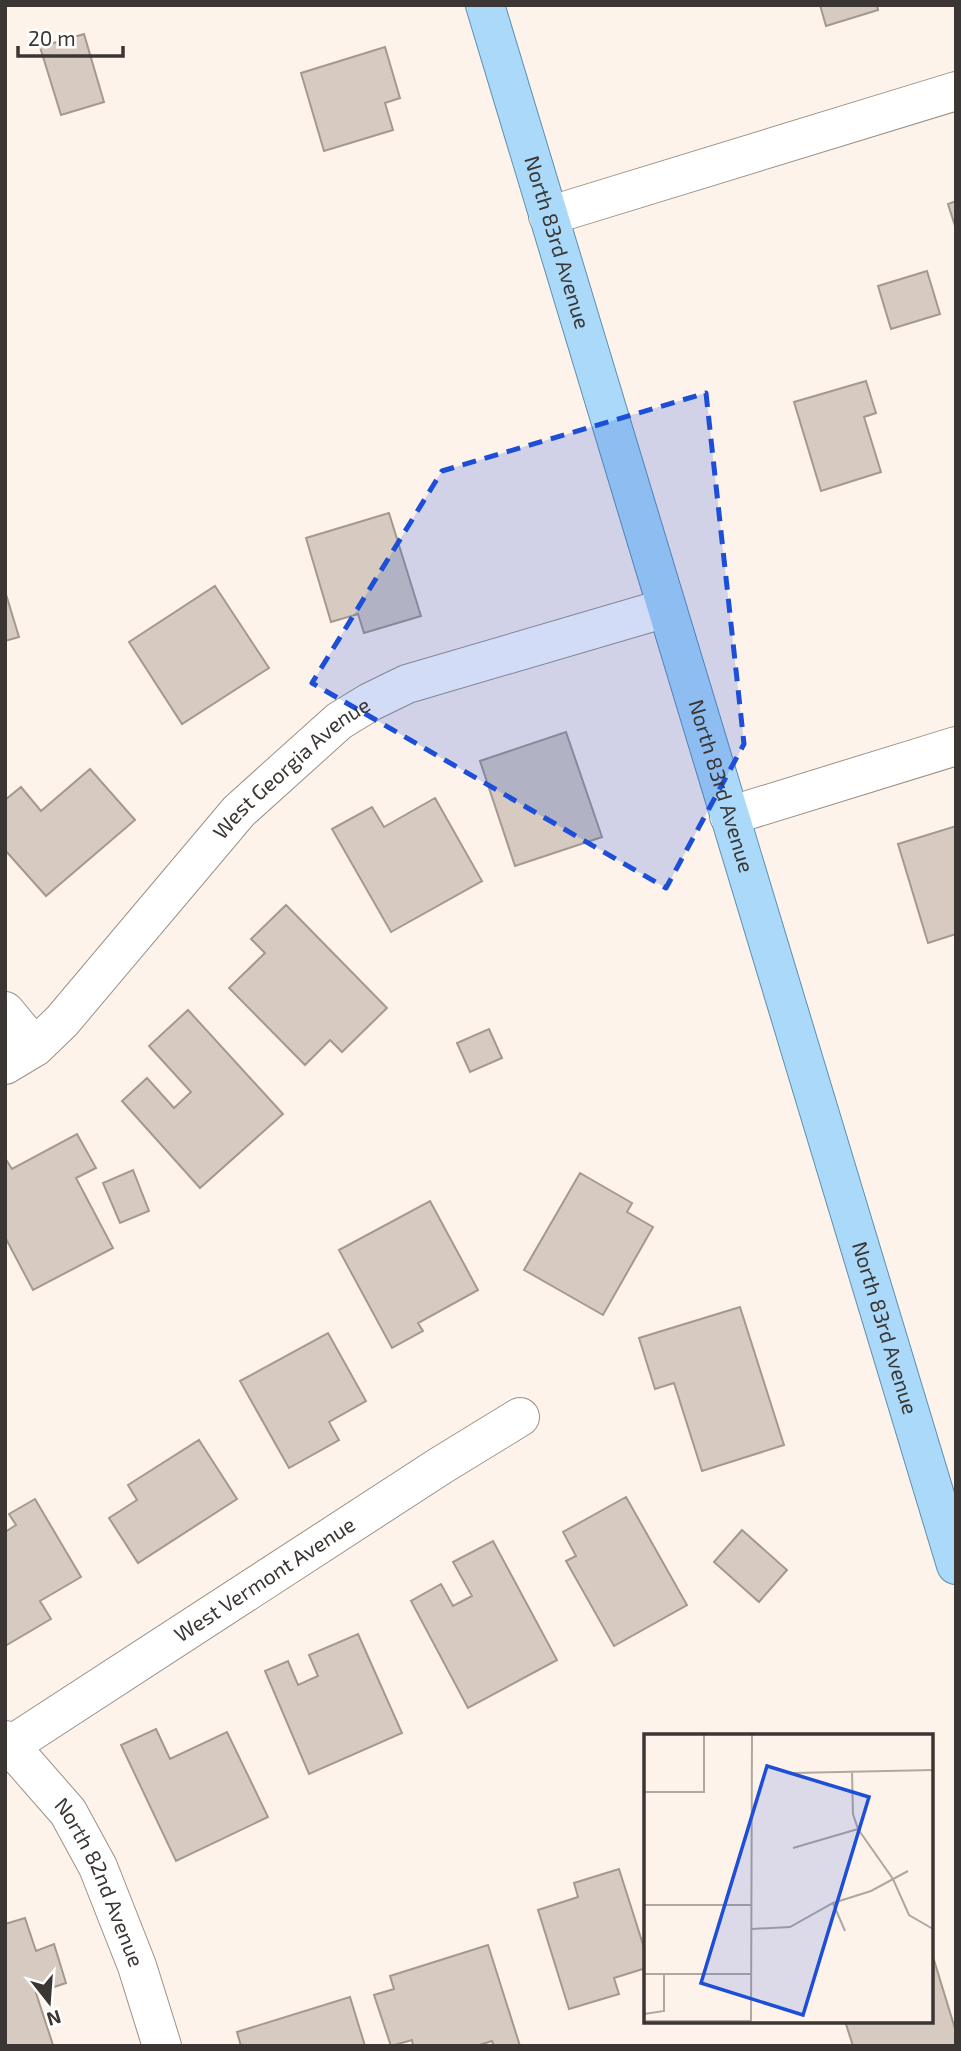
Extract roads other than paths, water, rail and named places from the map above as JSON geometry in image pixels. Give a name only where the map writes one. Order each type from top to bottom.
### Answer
[{"type":"main road","name":"North 83rd Avenue","points":[[485,5],[956,1566]]},
{"type":"street","points":[[548,216],[956,91]]},
{"type":"street","name":"West Georgia Avenue","points":[[20,1056],[62,1021],[239,811],[339,721],[407,684],[666,608]]},
{"type":"street","points":[[729,816],[956,746]]},
{"type":"street","points":[[5,1011],[20,1056]]},
{"type":"street","name":"West Vermont Avenue","points":[[8,1742],[520,1417]]},
{"type":"street","name":"North 82nd Avenue","points":[[8,1742],[68,1812],[98,1867],[137,1966],[162,2046]]}]
